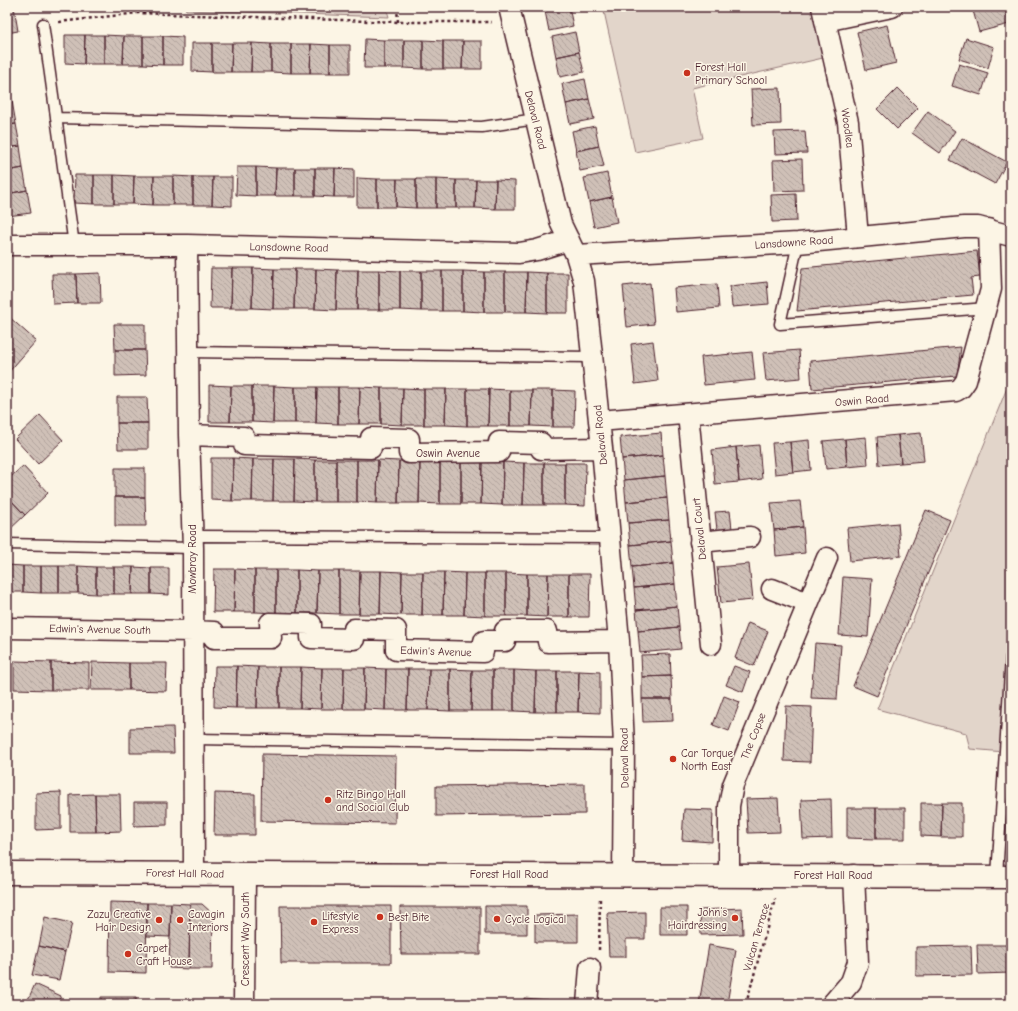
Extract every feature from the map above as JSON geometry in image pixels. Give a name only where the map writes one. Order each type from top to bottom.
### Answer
[{"type":"main road","name":"Forest Hall Road","points":[[7,873],[623,874],[1004,877]]},
{"type":"street","name":"Woodlea","points":[[858,237],[848,122],[824,14],[892,7]]},
{"type":"street","name":"Delaval Road","points":[[510,15],[561,224],[572,248],[584,281],[602,448],[619,641],[624,745],[623,874]]},
{"type":"street","name":"Lansdowne Road","points":[[7,245],[187,245],[519,253],[537,250],[572,248],[798,243],[964,227],[989,229],[1011,236]]},
{"type":"street","name":"Oswin Road","points":[[599,422],[956,391],[961,388],[966,381],[991,290],[989,229]]},
{"type":"street","name":"Mowbray Road","points":[[187,245],[189,435],[193,542],[192,631],[194,874]]},
{"type":"street","name":"Delaval Court","points":[[688,414],[711,644]]},
{"type":"street","name":"Oswin Avenue","points":[[189,435],[244,437],[244,444],[371,448],[371,438],[409,439],[410,453],[499,452],[499,442],[542,443],[541,449],[602,448]]},
{"type":"street","points":[[700,542],[750,537]]},
{"type":"street","name":"The Copse","points":[[729,875],[729,806],[733,785],[827,558]]},
{"type":"street","points":[[772,589],[808,603]]},
{"type":"street","name":"Edwin's Avenue","points":[[192,631],[214,632],[214,638],[270,638],[270,623],[311,624],[312,638],[354,639],[354,629],[396,630],[396,650],[483,652],[484,641],[505,641],[506,631],[547,631],[548,642],[619,641]]},
{"type":"street","name":"Edwin's Avenue South","points":[[7,628],[192,631]]},
{"type":"street","name":"Crescent Way South","points":[[244,1004],[246,874]]},
{"type":"street","points":[[832,1004],[851,982],[858,962],[854,875]]},
{"type":"street","points":[[587,1004],[590,968]]},
{"type":"lane","points":[[43,24],[74,245]]},
{"type":"lane","points":[[56,118],[482,127],[536,119]]},
{"type":"lane","points":[[798,243],[780,324],[987,308]]},
{"type":"lane","points":[[188,352],[592,357]]},
{"type":"lane","points":[[7,544],[609,538]]},
{"type":"lane","points":[[1004,877],[1011,657]]},
{"type":"lane","points":[[194,739],[624,745]]},
{"type":"path","points":[[397,7],[398,22]]},
{"type":"path","points":[[43,24],[138,13],[398,22],[510,15]]},
{"type":"path","points":[[590,968],[599,951],[600,874]]},
{"type":"path","name":"Vulcan Terrace","points":[[746,1004],[782,875]]},
{"type":"shaded area","points":[[185,7],[386,7],[389,17],[186,10]]},
{"type":"shaded area","name":"Forest Hall Primary School","points":[[603,7],[811,7],[823,58],[692,88],[703,138],[635,152]]},
{"type":"shaded area","points":[[1011,378],[1011,699],[1004,752],[970,749],[966,733],[877,709]]},
{"type":"building","points":[[7,7],[14,7],[18,31],[7,33]]},
{"type":"building","points":[[544,7],[566,7],[545,11]]},
{"type":"building","points":[[569,7],[573,26],[549,31],[545,11]]},
{"type":"building","points":[[972,7],[1005,7],[1009,24],[979,32]]},
{"type":"building","points":[[887,25],[896,63],[866,70],[857,32]]},
{"type":"building","points":[[575,32],[579,52],[556,57],[552,37]]},
{"type":"building","points":[[65,35],[85,35],[84,64],[65,63]]},
{"type":"building","points":[[85,35],[104,35],[104,64],[84,64]]},
{"type":"building","points":[[104,35],[124,36],[123,64],[104,64]]},
{"type":"building","points":[[124,36],[143,36],[143,64],[123,64]]},
{"type":"building","points":[[143,36],[163,36],[163,65],[143,64]]},
{"type":"building","points":[[163,36],[183,37],[183,65],[163,65]]},
{"type":"building","points":[[966,38],[994,47],[988,68],[959,59]]},
{"type":"building","points":[[365,39],[384,40],[384,68],[364,68]]},
{"type":"building","points":[[384,40],[404,40],[404,68],[384,68]]},
{"type":"building","points":[[404,40],[423,40],[423,69],[404,68]]},
{"type":"building","points":[[423,40],[443,41],[443,69],[423,69]]},
{"type":"building","points":[[443,41],[463,41],[462,69],[443,69]]},
{"type":"building","points":[[463,41],[482,41],[482,69],[462,69]]},
{"type":"building","points":[[192,43],[212,43],[212,72],[192,71]]},
{"type":"building","points":[[212,43],[232,43],[231,72],[212,72]]},
{"type":"building","points":[[232,43],[252,43],[251,72],[231,72]]},
{"type":"building","points":[[252,43],[271,44],[271,72],[251,72]]},
{"type":"building","points":[[271,44],[291,44],[291,73],[271,72]]},
{"type":"building","points":[[291,44],[311,44],[310,73],[291,73]]},
{"type":"building","points":[[311,44],[330,45],[330,73],[310,73]]},
{"type":"building","points":[[330,45],[350,45],[350,73],[330,73]]},
{"type":"building","points":[[579,52],[584,72],[560,77],[556,57]]},
{"type":"building","points":[[959,64],[988,73],[981,95],[952,86]]},
{"type":"building","points":[[7,79],[9,79],[12,101],[7,102]]},
{"type":"building","points":[[585,79],[589,99],[566,104],[562,84]]},
{"type":"building","points":[[780,88],[781,124],[753,125],[751,89]]},
{"type":"building","points":[[898,88],[918,108],[897,129],[877,109]]},
{"type":"building","points":[[589,99],[594,119],[570,124],[566,104]]},
{"type":"building","points":[[12,101],[16,124],[7,125],[7,102]]},
{"type":"building","points":[[928,111],[955,131],[940,153],[912,133]]},
{"type":"building","points":[[16,124],[20,146],[7,148],[7,125]]},
{"type":"building","points":[[595,126],[599,146],[576,151],[572,131]]},
{"type":"building","points":[[805,131],[807,153],[775,154],[774,132]]},
{"type":"building","points":[[962,138],[1007,162],[995,184],[950,160]]},
{"type":"building","points":[[20,146],[23,168],[7,171],[7,148]]},
{"type":"building","points":[[599,146],[604,166],[580,171],[576,151]]},
{"type":"building","points":[[802,159],[803,190],[774,191],[773,160]]},
{"type":"building","points":[[237,167],[256,167],[256,196],[236,195]]},
{"type":"building","points":[[256,167],[276,168],[275,196],[256,196]]},
{"type":"building","points":[[23,168],[27,190],[7,194],[7,171]]},
{"type":"building","points":[[276,168],[295,168],[295,196],[275,196]]},
{"type":"building","points":[[295,168],[315,168],[315,196],[295,196]]},
{"type":"building","points":[[315,168],[335,168],[334,197],[315,196]]},
{"type":"building","points":[[335,168],[354,169],[354,197],[334,197]]},
{"type":"building","points":[[607,173],[612,197],[589,202],[584,178]]},
{"type":"building","points":[[75,175],[94,175],[94,204],[74,203]]},
{"type":"building","points":[[94,175],[114,175],[114,204],[94,204]]},
{"type":"building","points":[[114,175],[134,176],[133,204],[114,204]]},
{"type":"building","points":[[134,176],[154,176],[153,205],[133,204]]},
{"type":"building","points":[[154,176],[173,176],[173,205],[153,205]]},
{"type":"building","points":[[173,176],[193,177],[193,205],[173,205]]},
{"type":"building","points":[[193,177],[213,177],[212,205],[193,205]]},
{"type":"building","points":[[213,177],[232,177],[232,206],[212,205]]},
{"type":"building","points":[[357,178],[377,179],[377,207],[357,207]]},
{"type":"building","points":[[377,179],[397,179],[396,207],[377,207]]},
{"type":"building","points":[[397,179],[416,179],[416,208],[396,207]]},
{"type":"building","points":[[416,179],[436,179],[436,208],[416,208]]},
{"type":"building","points":[[436,179],[456,180],[456,208],[436,208]]},
{"type":"building","points":[[456,180],[476,180],[475,208],[456,208]]},
{"type":"building","points":[[476,180],[496,180],[495,209],[475,208]]},
{"type":"building","points":[[496,180],[515,181],[515,209],[495,209]]},
{"type":"building","points":[[27,190],[31,213],[7,216],[7,194]]},
{"type":"building","points":[[796,194],[797,221],[772,222],[771,195]]},
{"type":"building","points":[[612,197],[617,222],[594,227],[589,202]]},
{"type":"building","points":[[977,251],[980,277],[971,278],[973,295],[797,311],[802,268]]},
{"type":"building","points":[[211,268],[232,268],[231,308],[210,308]]},
{"type":"building","points":[[232,268],[253,268],[252,308],[231,308]]},
{"type":"building","points":[[253,268],[274,269],[273,309],[252,308]]},
{"type":"building","points":[[274,269],[295,269],[294,309],[273,309]]},
{"type":"building","points":[[295,269],[316,269],[315,309],[294,309]]},
{"type":"building","points":[[316,269],[337,270],[336,310],[315,309]]},
{"type":"building","points":[[337,270],[358,270],[357,310],[336,310]]},
{"type":"building","points":[[358,270],[379,270],[379,310],[357,310]]},
{"type":"building","points":[[379,270],[400,271],[400,310],[379,310]]},
{"type":"building","points":[[400,271],[421,271],[421,311],[400,310]]},
{"type":"building","points":[[421,271],[442,271],[442,311],[421,311]]},
{"type":"building","points":[[442,271],[463,271],[463,311],[442,311]]},
{"type":"building","points":[[463,271],[484,272],[484,312],[463,311]]},
{"type":"building","points":[[484,272],[505,272],[505,312],[484,312]]},
{"type":"building","points":[[505,272],[527,272],[526,312],[505,312]]},
{"type":"building","points":[[527,272],[547,273],[547,313],[526,312]]},
{"type":"building","points":[[100,273],[101,303],[77,303],[76,274]]},
{"type":"building","points":[[547,273],[568,273],[568,313],[547,313]]},
{"type":"building","points":[[52,274],[76,274],[77,303],[53,304]]},
{"type":"building","points":[[767,282],[769,304],[732,307],[730,286]]},
{"type":"building","points":[[650,283],[654,324],[627,327],[623,286]]},
{"type":"building","points":[[717,284],[719,308],[676,312],[674,288]]},
{"type":"building","points":[[7,315],[36,341],[7,374]]},
{"type":"building","points":[[114,324],[145,324],[145,350],[115,350]]},
{"type":"building","points":[[653,341],[658,381],[635,384],[631,344]]},
{"type":"building","points":[[961,347],[957,376],[812,389],[810,361]]},
{"type":"building","points":[[115,350],[145,350],[146,375],[115,376]]},
{"type":"building","points":[[799,350],[801,378],[766,381],[763,353]]},
{"type":"building","points":[[752,352],[755,380],[704,385],[701,357]]},
{"type":"building","points":[[209,385],[231,386],[230,422],[209,422]]},
{"type":"building","points":[[231,386],[252,386],[252,422],[230,422]]},
{"type":"building","points":[[252,386],[274,386],[273,423],[252,422]]},
{"type":"building","points":[[274,386],[295,387],[295,423],[273,423]]},
{"type":"building","points":[[295,387],[317,387],[316,423],[295,423]]},
{"type":"building","points":[[317,387],[338,387],[338,424],[316,423]]},
{"type":"building","points":[[338,387],[360,387],[359,424],[338,424]]},
{"type":"building","points":[[360,387],[381,388],[381,424],[359,424]]},
{"type":"building","points":[[381,388],[403,388],[402,425],[381,424]]},
{"type":"building","points":[[403,388],[424,389],[424,425],[402,425]]},
{"type":"building","points":[[424,389],[446,389],[445,425],[424,425]]},
{"type":"building","points":[[446,389],[467,389],[467,426],[445,425]]},
{"type":"building","points":[[467,389],[489,389],[488,426],[467,426]]},
{"type":"building","points":[[489,389],[510,390],[510,426],[488,426]]},
{"type":"building","points":[[510,390],[532,390],[531,426],[510,426]]},
{"type":"building","points":[[532,390],[553,390],[553,427],[531,426]]},
{"type":"building","points":[[553,390],[575,391],[574,427],[553,427]]},
{"type":"building","points":[[117,397],[147,397],[148,423],[117,423]]},
{"type":"building","points":[[40,415],[63,440],[38,464],[15,439]]},
{"type":"building","points":[[117,423],[148,423],[148,449],[118,449]]},
{"type":"building","points":[[661,433],[663,455],[622,459],[620,437]]},
{"type":"building","points":[[921,433],[924,461],[901,463],[898,435]]},
{"type":"building","points":[[898,435],[901,463],[879,465],[877,437]]},
{"type":"building","points":[[866,437],[868,465],[847,467],[845,439]]},
{"type":"building","points":[[845,439],[847,467],[826,469],[823,441]]},
{"type":"building","points":[[809,440],[811,470],[793,472],[790,442]]},
{"type":"building","points":[[790,442],[793,472],[775,474],[772,443]]},
{"type":"building","points":[[759,445],[762,479],[739,482],[736,447]]},
{"type":"building","points":[[736,447],[739,482],[715,484],[712,450]]},
{"type":"building","points":[[663,455],[665,476],[624,480],[622,459]]},
{"type":"building","points":[[211,458],[233,458],[232,501],[211,500]]},
{"type":"building","points":[[233,458],[253,459],[252,501],[232,501]]},
{"type":"building","points":[[253,459],[274,459],[273,501],[252,501]]},
{"type":"building","points":[[274,459],[295,459],[294,501],[273,501]]},
{"type":"building","points":[[295,459],[315,460],[315,502],[294,501]]},
{"type":"building","points":[[315,460],[336,460],[336,502],[315,502]]},
{"type":"building","points":[[336,460],[357,460],[357,502],[336,502]]},
{"type":"building","points":[[357,460],[378,460],[377,503],[357,502]]},
{"type":"building","points":[[378,460],[399,461],[398,503],[377,503]]},
{"type":"building","points":[[399,461],[420,461],[419,503],[398,503]]},
{"type":"building","points":[[420,461],[440,461],[440,504],[419,503]]},
{"type":"building","points":[[440,461],[461,462],[461,504],[440,504]]},
{"type":"building","points":[[461,462],[482,462],[481,504],[461,504]]},
{"type":"building","points":[[482,462],[503,462],[502,505],[481,504]]},
{"type":"building","points":[[503,462],[524,463],[523,505],[502,505]]},
{"type":"building","points":[[524,463],[544,463],[544,505],[523,505]]},
{"type":"building","points":[[544,463],[565,463],[565,505],[544,505]]},
{"type":"building","points":[[565,463],[586,463],[585,506],[565,505]]},
{"type":"building","points":[[23,466],[48,493],[25,515],[7,496],[7,480]]},
{"type":"building","points":[[115,468],[145,468],[145,497],[115,497]]},
{"type":"building","points":[[665,476],[667,498],[626,502],[624,480]]},
{"type":"building","points":[[7,496],[25,515],[7,532]]},
{"type":"building","points":[[115,497],[145,497],[146,526],[115,526]]},
{"type":"building","points":[[667,498],[669,520],[628,523],[626,502]]},
{"type":"building","points":[[800,501],[803,527],[774,530],[771,503]]},
{"type":"building","points":[[926,510],[950,520],[877,696],[853,686]]},
{"type":"building","points":[[730,511],[732,529],[717,530],[715,512]]},
{"type":"building","points":[[669,520],[671,541],[630,545],[628,523]]},
{"type":"building","points":[[898,523],[901,556],[850,561],[847,528]]},
{"type":"building","points":[[803,527],[805,553],[776,556],[774,530]]},
{"type":"building","points":[[671,541],[673,563],[632,567],[630,545]]},
{"type":"building","points":[[673,563],[675,584],[634,588],[632,567]]},
{"type":"building","points":[[749,564],[753,600],[721,603],[717,567]]},
{"type":"building","points":[[7,565],[23,566],[23,592],[7,592]]},
{"type":"building","points":[[23,566],[41,566],[41,593],[23,592]]},
{"type":"building","points":[[41,566],[59,566],[59,593],[41,593]]},
{"type":"building","points":[[59,566],[78,566],[78,593],[59,593]]},
{"type":"building","points":[[78,566],[96,567],[96,594],[78,593]]},
{"type":"building","points":[[96,567],[114,567],[114,594],[96,594]]},
{"type":"building","points":[[114,567],[133,567],[132,594],[114,594]]},
{"type":"building","points":[[133,567],[151,568],[151,594],[132,594]]},
{"type":"building","points":[[151,568],[169,568],[169,595],[151,594]]},
{"type":"building","points":[[214,569],[235,569],[234,612],[213,612]]},
{"type":"building","points":[[235,569],[255,570],[255,612],[234,612]]},
{"type":"building","points":[[255,570],[276,570],[276,613],[255,612]]},
{"type":"building","points":[[276,570],[297,570],[297,613],[276,613]]},
{"type":"building","points":[[297,570],[318,571],[317,613],[297,613]]},
{"type":"building","points":[[318,571],[339,571],[339,614],[317,613]]},
{"type":"building","points":[[339,571],[360,571],[359,614],[339,614]]},
{"type":"building","points":[[360,571],[381,571],[380,614],[359,614]]},
{"type":"building","points":[[381,571],[402,572],[401,615],[380,614]]},
{"type":"building","points":[[402,572],[423,572],[422,615],[401,615]]},
{"type":"building","points":[[423,572],[444,572],[443,615],[422,615]]},
{"type":"building","points":[[444,572],[465,573],[464,615],[443,615]]},
{"type":"building","points":[[465,573],[485,573],[485,616],[464,615]]},
{"type":"building","points":[[485,573],[506,573],[506,616],[485,616]]},
{"type":"building","points":[[506,573],[527,574],[527,616],[506,616]]},
{"type":"building","points":[[527,574],[548,574],[547,617],[527,616]]},
{"type":"building","points":[[548,574],[569,574],[569,617],[547,617]]},
{"type":"building","points":[[569,574],[590,574],[589,617],[569,617]]},
{"type":"building","points":[[843,577],[872,579],[868,637],[839,635]]},
{"type":"building","points":[[675,584],[677,606],[636,610],[634,588]]},
{"type":"building","points":[[677,606],[679,627],[638,631],[636,610]]},
{"type":"building","points":[[748,623],[768,631],[754,666],[735,658]]},
{"type":"building","points":[[679,627],[681,649],[640,653],[638,631]]},
{"type":"building","points":[[815,643],[841,645],[837,699],[811,698]]},
{"type":"building","points":[[670,654],[671,676],[642,677],[641,655]]},
{"type":"building","points":[[14,661],[51,662],[51,690],[14,689]]},
{"type":"building","points":[[7,662],[9,662],[9,690],[7,690]]},
{"type":"building","points":[[51,662],[89,663],[89,690],[51,690]]},
{"type":"building","points":[[92,662],[129,663],[129,690],[91,690]]},
{"type":"building","points":[[129,663],[167,663],[166,691],[129,690]]},
{"type":"building","points":[[215,666],[237,666],[236,708],[214,707]]},
{"type":"building","points":[[237,666],[258,667],[257,708],[236,708]]},
{"type":"building","points":[[734,666],[750,672],[743,692],[726,685]]},
{"type":"building","points":[[258,667],[279,667],[279,708],[257,708]]},
{"type":"building","points":[[279,667],[301,667],[300,708],[279,708]]},
{"type":"building","points":[[301,667],[322,668],[321,709],[300,708]]},
{"type":"building","points":[[322,668],[344,668],[343,709],[321,709]]},
{"type":"building","points":[[344,668],[365,668],[364,709],[343,709]]},
{"type":"building","points":[[365,668],[386,669],[385,710],[364,709]]},
{"type":"building","points":[[386,669],[408,669],[407,710],[385,710]]},
{"type":"building","points":[[408,669],[429,669],[428,710],[407,710]]},
{"type":"building","points":[[429,669],[450,669],[450,711],[428,710]]},
{"type":"building","points":[[450,669],[472,670],[471,711],[450,711]]},
{"type":"building","points":[[472,670],[493,670],[493,711],[471,711]]},
{"type":"building","points":[[493,670],[514,670],[514,711],[493,711]]},
{"type":"building","points":[[514,670],[536,671],[535,712],[514,711]]},
{"type":"building","points":[[536,671],[557,671],[557,712],[535,712]]},
{"type":"building","points":[[557,671],[579,671],[578,712],[557,712]]},
{"type":"building","points":[[579,671],[600,672],[600,713],[578,712]]},
{"type":"building","points":[[671,676],[672,699],[642,699],[642,677]]},
{"type":"building","points":[[724,696],[740,702],[729,731],[713,725]]},
{"type":"building","points":[[642,699],[672,699],[673,721],[643,722]]},
{"type":"building","points":[[786,706],[812,707],[810,762],[784,761]]},
{"type":"building","points":[[173,727],[174,753],[130,753],[130,728]]},
{"type":"building","name":"Ritz Bingo Hall and Social Club","points":[[262,754],[396,756],[395,823],[261,821]]},
{"type":"building","points":[[585,784],[585,814],[436,816],[436,786]]},
{"type":"building","points":[[61,792],[61,829],[36,830],[36,793]]},
{"type":"building","points":[[215,793],[255,794],[255,835],[214,835]]},
{"type":"building","points":[[95,794],[96,832],[70,832],[70,795]]},
{"type":"building","points":[[95,794],[120,794],[121,831],[96,832]]},
{"type":"building","points":[[778,798],[780,832],[748,833],[746,799]]},
{"type":"building","points":[[831,799],[832,838],[803,839],[801,800]]},
{"type":"building","points":[[134,802],[167,802],[167,825],[134,826]]},
{"type":"building","points":[[921,803],[942,803],[941,837],[921,836]]},
{"type":"building","points":[[942,803],[962,803],[962,837],[941,837]]},
{"type":"building","points":[[847,808],[876,808],[876,839],[847,838]]},
{"type":"building","points":[[876,808],[905,808],[905,839],[876,839]]},
{"type":"building","points":[[684,809],[713,810],[712,842],[682,840]]},
{"type":"building","name":"Carpet Craft House","points":[[110,902],[147,903],[146,973],[109,972]]},
{"type":"building","name":"Zazu Creative Hair Design","points":[[147,903],[171,903],[170,937],[147,936]]},
{"type":"building","name":"Cavagin Interiors","points":[[171,903],[190,904],[189,969],[169,968]]},
{"type":"building","points":[[190,904],[202,904],[213,914],[212,969],[189,969]]},
{"type":"building","points":[[280,906],[391,906],[391,963],[281,963]]},
{"type":"building","points":[[485,906],[527,906],[527,934],[485,934]]},
{"type":"building","points":[[400,907],[480,907],[480,954],[401,954]]},
{"type":"building","points":[[660,907],[687,907],[687,935],[660,935]]},
{"type":"building","points":[[742,908],[743,934],[701,935],[700,910]]},
{"type":"building","points":[[645,912],[645,939],[626,939],[626,957],[609,957],[607,913]]},
{"type":"building","points":[[578,914],[578,942],[535,942],[535,915]]},
{"type":"building","points":[[45,917],[72,923],[65,952],[39,946]]},
{"type":"building","points":[[709,945],[736,950],[727,1004],[699,1004]]},
{"type":"building","points":[[977,945],[1011,945],[1011,973],[978,974]]},
{"type":"building","points":[[39,946],[65,952],[59,980],[32,975]]},
{"type":"building","points":[[971,946],[972,975],[916,976],[916,947]]},
{"type":"building","points":[[35,984],[61,996],[57,1004],[26,1004]]},
{"type":"building","points":[[101,997],[136,997],[136,1004],[101,1004]]},
{"type":"building","points":[[524,998],[548,1000],[548,1004],[524,1004]]},
{"type":"place","name":"Forest Hall Primary School","points":[[687,73]]},
{"type":"place","name":"Car Torque North East","points":[[673,759]]},
{"type":"place","name":"Ritz Bingo Hall and Social Club","points":[[328,800]]},
{"type":"place","name":"Best Bite","points":[[380,917]]},
{"type":"place","name":"John’s Hairdressing","points":[[735,918]]},
{"type":"place","name":"Cycle Logical","points":[[497,919]]},
{"type":"place","name":"Zazu Creative Hair Design","points":[[159,920]]},
{"type":"place","name":"Cavagin Interiors","points":[[180,920]]},
{"type":"place","name":"Lifestyle Express","points":[[314,922]]},
{"type":"place","name":"Carpet Craft House","points":[[128,954]]}]
